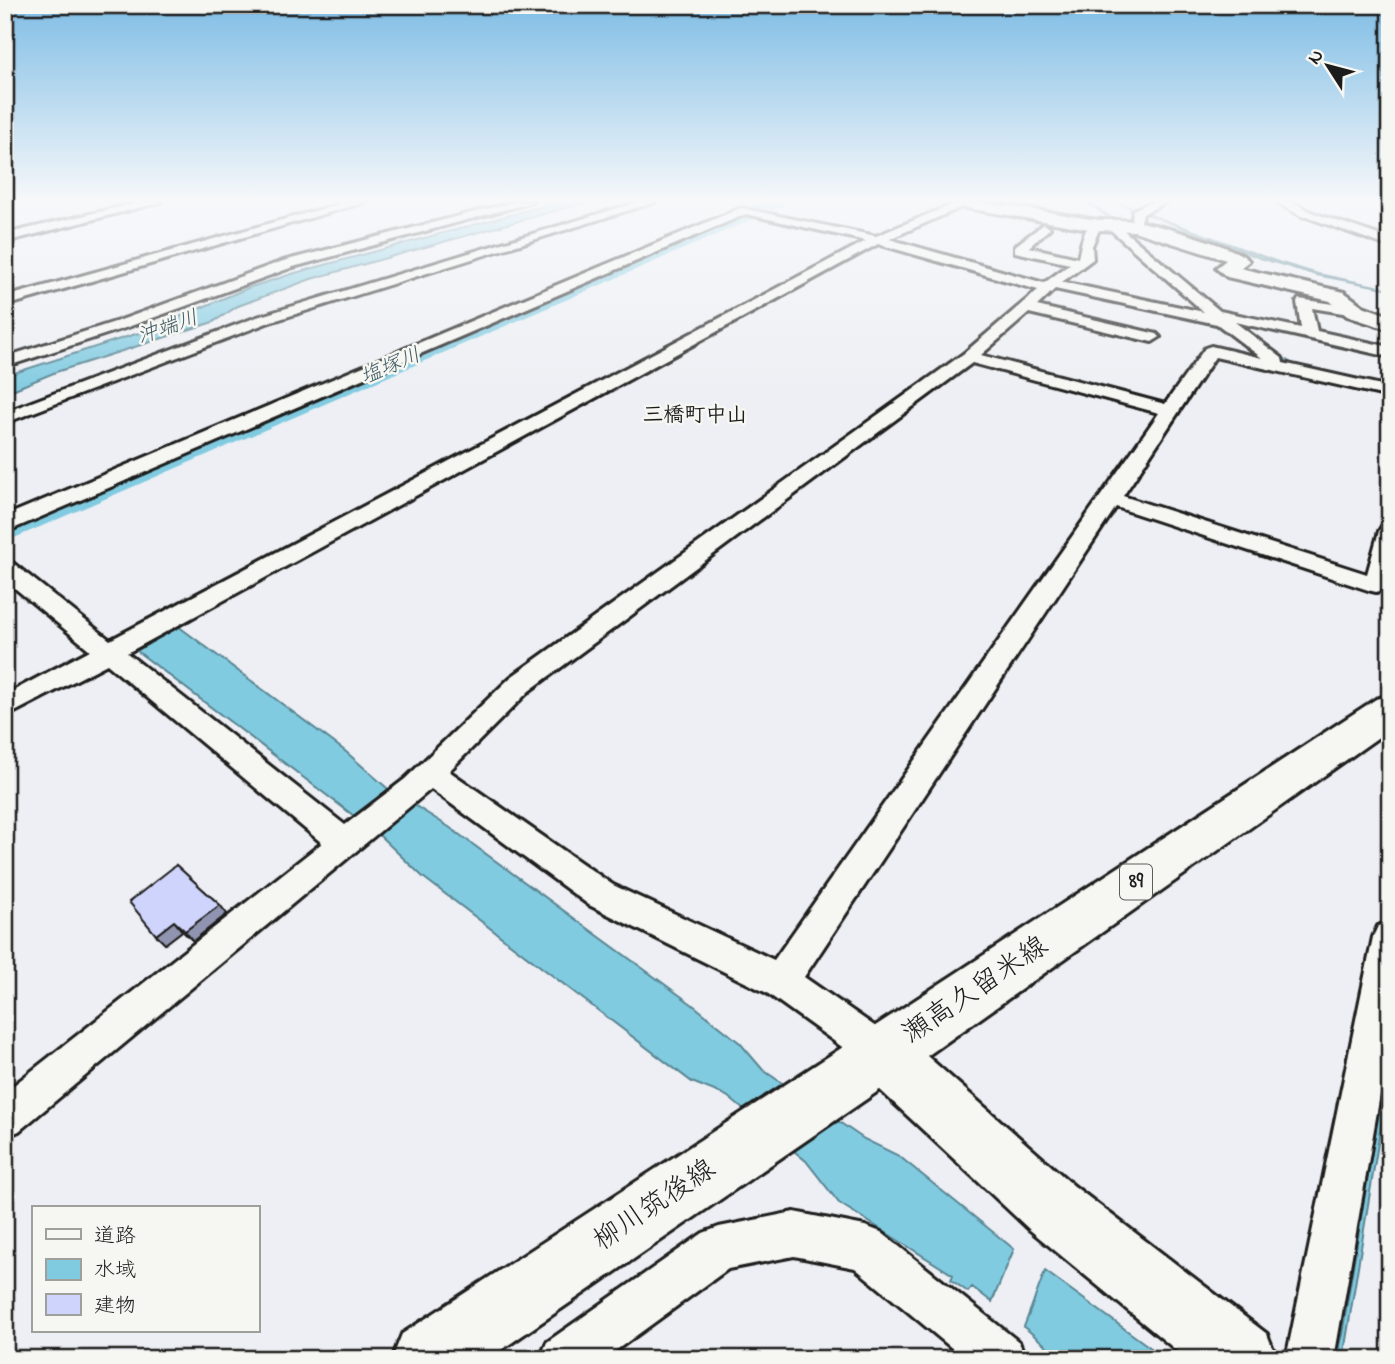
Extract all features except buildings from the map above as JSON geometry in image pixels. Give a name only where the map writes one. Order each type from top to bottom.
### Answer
[{"type":"main road","points":[[1230,266],[1226,268],[1234,273],[1336,296],[1355,311],[1390,323]]},
{"type":"main road","name":"瀬高久留米線","points":[[1242,1359],[1052,1209],[883,1054],[1390,709]]},
{"type":"main road","name":"柳川筑後線","points":[[427,1359],[883,1054]]},
{"type":"street","points":[[5,302],[134,266]]},
{"type":"street","points":[[5,362],[123,324],[283,266]]},
{"type":"street","points":[[5,418],[262,320],[440,266]]},
{"type":"street","points":[[5,524],[614,266]]},
{"type":"street","points":[[5,707],[829,266]]},
{"type":"street","points":[[973,266],[1049,286],[1390,352]]},
{"type":"street","points":[[5,1117],[423,780],[520,684],[969,357],[1049,286],[1078,266]]},
{"type":"street","points":[[1171,266],[1219,317],[1283,366]]},
{"type":"street","points":[[1310,335],[1304,302],[1355,311]]},
{"type":"street","points":[[1026,308],[1152,337]]},
{"type":"street","points":[[780,981],[1211,351],[1390,392]]},
{"type":"street","points":[[969,357],[1170,411]]},
{"type":"street","points":[[1110,498],[1376,585],[1390,531]]},
{"type":"street","points":[[5,568],[108,651],[355,837]]},
{"type":"street","points":[[423,780],[601,895],[780,981],[883,1054]]},
{"type":"street","points":[[1310,1359],[1390,937]]},
{"type":"street","points":[[564,1359],[719,1249],[794,1234],[865,1248],[1002,1359]]},
{"type":"water","name":"沖端川","points":[[322,266],[359,266],[311,279],[238,306],[213,322],[56,372],[5,393],[5,376],[148,330],[248,288]]},
{"type":"water","points":[[1285,266],[1390,289],[1316,275]]},
{"type":"water","points":[[178,626],[345,751],[387,788],[449,827],[693,1005],[740,1043],[763,1070],[864,1139],[899,1156],[1014,1249],[992,1302],[972,1287],[968,1292],[951,1280],[953,1275],[839,1203],[806,1161],[727,1096],[692,1082],[423,877],[379,835],[137,651]]},
{"type":"water","points":[[1390,1041],[1390,1069],[1343,1359],[1338,1359]]},
{"type":"water","points":[[1045,1271],[1166,1359],[1062,1359],[1024,1327]]},
{"type":"waterway","name":"塩塚川","points":[[5,532],[628,266]]},
{"type":"waterway","points":[[1167,266],[1208,301]]},
{"type":"waterway","points":[[1206,299],[1226,316]]},
{"type":"waterway","points":[[1162,312],[1225,327]]},
{"type":"waterway","points":[[1269,349],[1299,370]]},
{"type":"district","name":"三橋町中山","points":[[695,416]]}]
